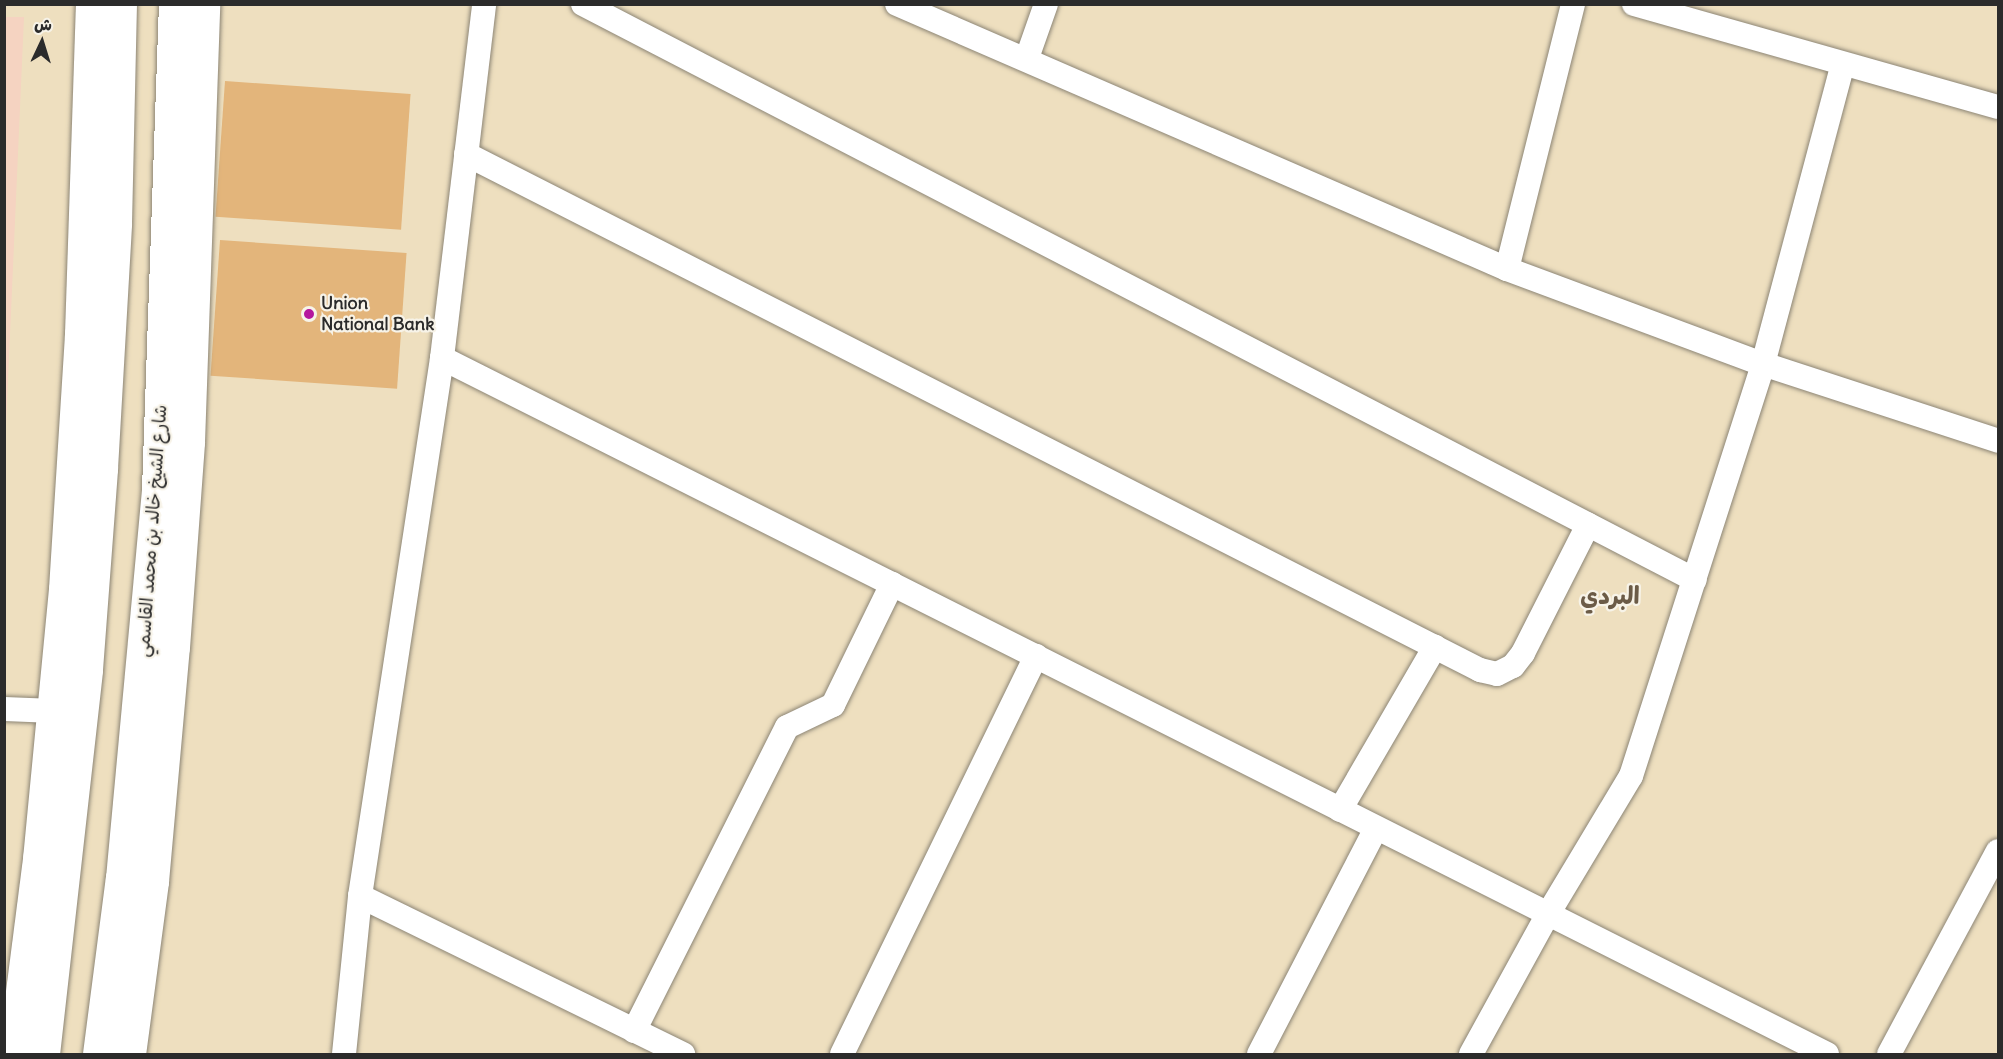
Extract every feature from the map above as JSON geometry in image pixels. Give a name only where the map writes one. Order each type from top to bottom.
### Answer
[{"type":"main road","points":[[43,1054],[86,669],[92,4]]},
{"type":"main road","points":[[14,1054],[55,711],[88,467],[115,223],[120,4]]},
{"type":"main road","name":"شارع الشيخ خالد بن محمد القاسمي","points":[[99,1054],[137,879],[158,489],[175,4]]},
{"type":"main road","points":[[129,1054],[137,879],[188,442],[203,4]]},
{"type":"street","points":[[344,1054],[360,896],[442,358],[484,4]]},
{"type":"street","points":[[583,4],[1695,580]]},
{"type":"street","points":[[897,4],[1027,58],[1507,269],[1763,363],[1998,441]]},
{"type":"street","points":[[1027,58],[1046,4]]},
{"type":"street","points":[[1507,269],[1573,4]]},
{"type":"street","points":[[1634,4],[1681,11],[1843,64],[1998,107]]},
{"type":"street","points":[[1471,1054],[1548,914],[1631,776],[1763,363],[1843,64]]},
{"type":"street","points":[[466,154],[1480,670],[1497,674],[1513,666],[1588,525]]},
{"type":"street","points":[[442,358],[1827,1054]]},
{"type":"street","points":[[634,1030],[787,727],[833,705],[892,584]]},
{"type":"street","points":[[1340,810],[1436,647]]},
{"type":"street","points":[[842,1054],[1036,656]]},
{"type":"street","points":[[4,709],[55,711]]},
{"type":"street","points":[[1259,1054],[1377,828]]},
{"type":"street","points":[[1889,1054],[1998,851]]},
{"type":"street","points":[[360,896],[683,1054]]},
{"type":"shaded area","points":[[4,17],[24,17],[5,448],[4,448]]},
{"type":"building","points":[[225,81],[411,94],[401,230],[216,217]]},
{"type":"building","name":"Union National Bank","points":[[220,240],[407,253],[397,389],[211,376]]},
{"type":"place","name":"Union National Bank","points":[[309,314]]},
{"type":"district","name":"البردي","points":[[1610,596]]}]
